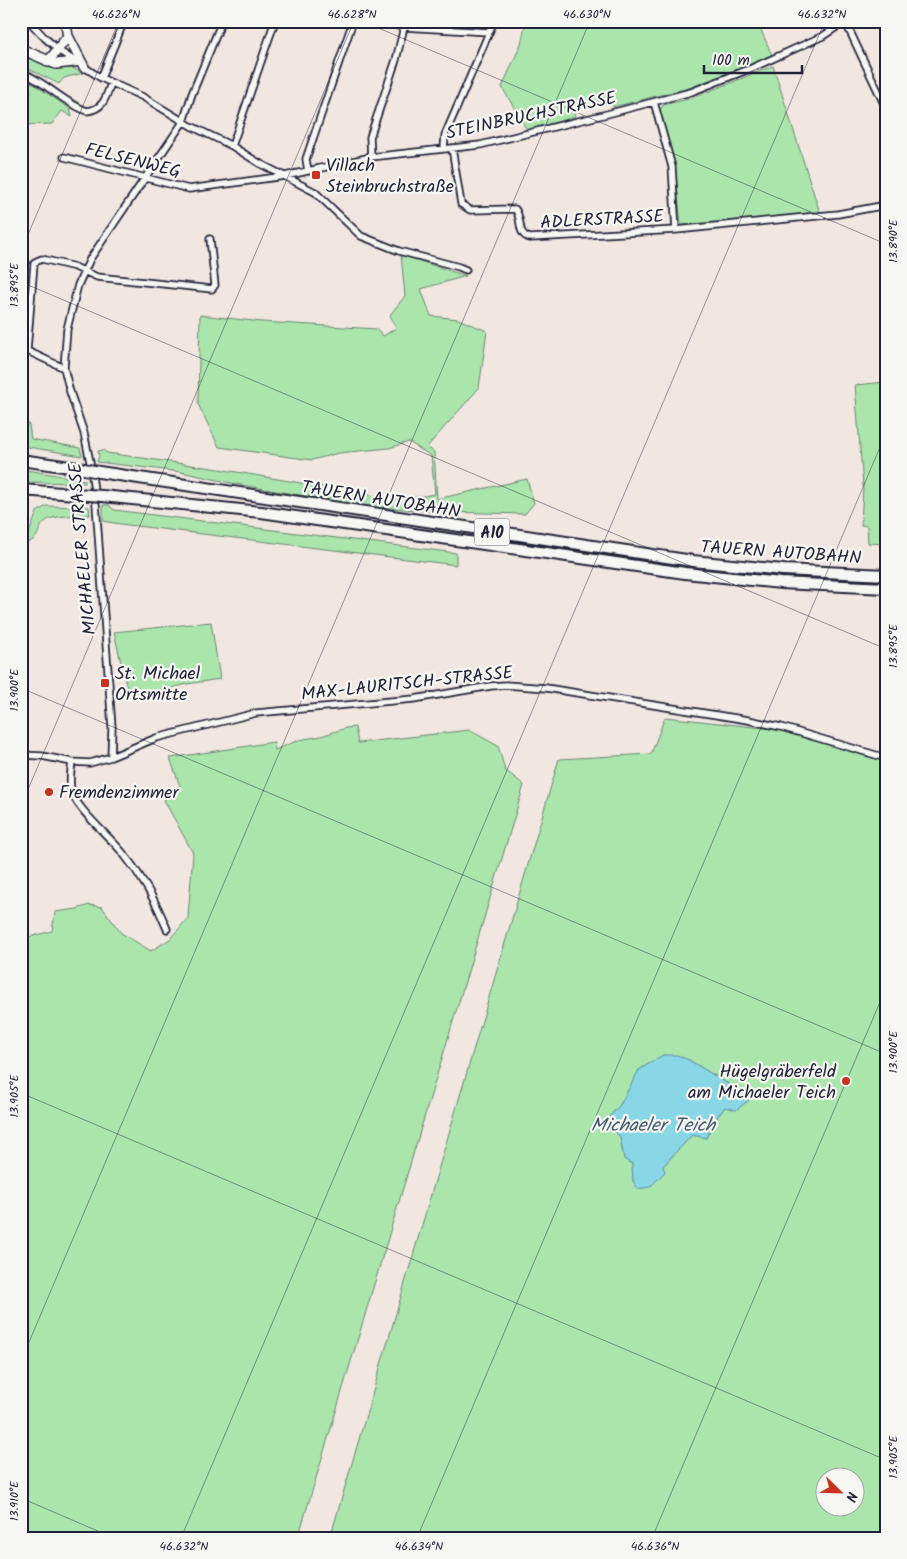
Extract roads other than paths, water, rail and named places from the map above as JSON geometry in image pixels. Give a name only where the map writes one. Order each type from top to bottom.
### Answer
[{"type":"highway","name":"TAUERN AUTOBAHN","points":[[21,460],[693,561],[783,570],[886,575]]},
{"type":"highway","name":"TAUERN AUTOBAHN","points":[[21,490],[261,512],[685,573],[781,583],[886,588]]},
{"type":"main road","points":[[65,21],[68,36],[84,67]]},
{"type":"main road","points":[[48,62],[68,36]]},
{"type":"main road","points":[[21,50],[56,64],[75,62]]},
{"type":"street","points":[[29,21],[57,48],[101,78],[143,97],[183,122],[232,146],[259,163],[316,192],[361,236],[399,251],[466,270]]},
{"type":"street","points":[[101,78],[124,21]]},
{"type":"street","name":"MICHAELER STRASSE","points":[[111,757],[112,727],[96,504],[84,432],[64,368],[67,329],[73,298],[84,271],[98,246],[183,122],[192,94],[222,21]]},
{"type":"street","points":[[232,146],[275,21]]},
{"type":"street","points":[[308,171],[306,159],[353,21]]},
{"type":"street","points":[[378,21],[404,27],[489,32]]},
{"type":"street","points":[[444,149],[445,135],[494,21]]},
{"type":"street","points":[[846,21],[886,108]]},
{"type":"street","name":"STEINBRUCHSTRASSE","points":[[285,176],[371,157],[480,145],[691,92],[752,68],[823,36],[846,21]]},
{"type":"street","points":[[371,157],[370,137],[396,60],[404,27]]},
{"type":"street","points":[[21,72],[48,87],[72,104],[87,111],[100,108],[105,102],[111,83]]},
{"type":"street","name":"ADLERSTRASSE","points":[[654,102],[672,167],[676,230]]},
{"type":"street","name":"ADLERSTRASSE","points":[[452,148],[461,204],[470,210],[514,209],[519,215],[521,232],[526,237],[676,230],[845,213],[886,205]]},
{"type":"street","name":"FELSENWEG","points":[[64,157],[188,189],[285,176]]},
{"type":"street","points":[[64,368],[24,349],[34,264],[37,260],[42,259],[75,267],[97,278],[212,289],[215,284],[210,239]]},
{"type":"street","name":"MAX-LAURITSCH-STRASSE","points":[[111,757],[156,738],[256,713],[414,699],[506,685],[546,688],[748,720],[781,727],[886,758]]},
{"type":"street","points":[[21,756],[56,757],[72,762],[97,762],[111,757]]},
{"type":"street","points":[[72,762],[70,789],[75,798],[96,825],[128,860],[156,902],[167,928]]},
{"type":"water","name":"Michaeler Teich","points":[[663,1055],[677,1055],[689,1060],[738,1090],[749,1100],[736,1110],[725,1107],[715,1120],[706,1138],[692,1135],[663,1166],[665,1172],[650,1187],[638,1189],[633,1181],[632,1164],[624,1159],[620,1137],[613,1129],[607,1130],[600,1127],[620,1105],[639,1070]]},
{"type":"place","name":"Villach Steinbruchstraße","points":[[316,175]]},
{"type":"place","name":"St. Michael Ortsmitte","points":[[105,683]]},
{"type":"place","name":"Fremdenzimmer","points":[[49,792]]},
{"type":"place","name":"Hügelgräberfeld am Michaeler Teich","points":[[846,1081]]}]
